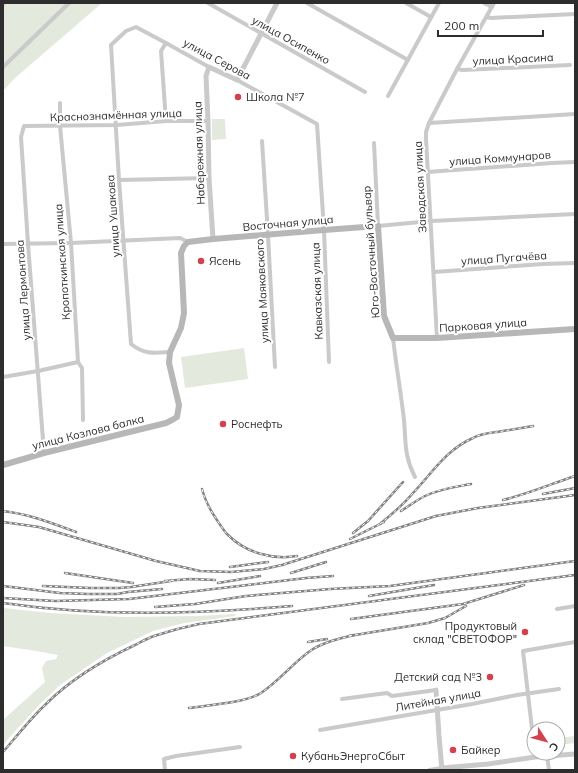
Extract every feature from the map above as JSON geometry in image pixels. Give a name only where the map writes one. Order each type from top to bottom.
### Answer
[{"type":"main road","name":"Восточная улица","points":[[188,242],[378,226]]},
{"type":"main road","name":"Юго-Восточный бульвар","points":[[378,226],[384,316],[393,338]]},
{"type":"main road","points":[[170,352],[180,328],[184,313],[181,253],[184,246],[188,242]]},
{"type":"main road","name":"Парковая улица","points":[[393,338],[437,338],[575,329]]},
{"type":"main road","name":"улица Козлова балка","points":[[3,465],[44,453],[166,423],[172,420],[177,416],[179,405],[169,363],[170,352]]},
{"type":"street","points":[[4,66],[69,3]]},
{"type":"street","name":"улица Осипенко","points":[[208,3],[365,92]]},
{"type":"street","points":[[237,80],[277,3]]},
{"type":"street","points":[[306,3],[408,60]]},
{"type":"street","points":[[406,3],[431,17]]},
{"type":"street","points":[[388,96],[439,3]]},
{"type":"street","points":[[484,3],[493,5]]},
{"type":"street","name":"Заводская улица","points":[[437,338],[426,132],[429,123],[457,69],[493,5]]},
{"type":"street","points":[[486,17],[575,14]]},
{"type":"street","name":"улица Серова","points":[[112,45],[126,31],[136,27],[208,67],[237,80],[317,124]]},
{"type":"street","points":[[166,43],[161,51],[166,121]]},
{"type":"street","name":"улица Ушакова","points":[[112,45],[119,180],[131,344],[139,350],[151,353],[170,352]]},
{"type":"street","name":"улица Красина","points":[[457,69],[463,70],[570,64]]},
{"type":"street","name":"Набережная улица","points":[[208,67],[206,76],[209,178],[213,239]]},
{"type":"street","name":"Кропоткинская улица","points":[[60,103],[60,126],[78,362],[82,368],[83,420]]},
{"type":"street","points":[[429,123],[575,114]]},
{"type":"street","name":"Краснознамённая улица","points":[[24,126],[117,125],[166,121],[208,121]]},
{"type":"street","name":"Кавказская улица","points":[[317,124],[324,230],[329,362]]},
{"type":"street","name":"улица Лермонтова","points":[[24,126],[21,137],[44,453]]},
{"type":"street","name":"улица Маяковского","points":[[262,141],[275,367]]},
{"type":"street","name":"Юго-Восточный бульвар","points":[[374,143],[378,226]]},
{"type":"street","name":"улица Коммунаров","points":[[427,172],[575,162]]},
{"type":"street","points":[[119,180],[209,178]]},
{"type":"street","name":"Восточная улица","points":[[378,226],[431,221],[575,214]]},
{"type":"street","name":"Восточная улица","points":[[3,244],[70,243],[180,238],[188,242]]},
{"type":"street","name":"улица Пугачёва","points":[[434,272],[575,263]]},
{"type":"street","name":"Юго-Восточный бульвар","points":[[393,338],[404,420],[406,450],[410,467],[415,477]]},
{"type":"street","points":[[3,376],[38,371],[78,362]]},
{"type":"street","points":[[557,609],[575,606]]},
{"type":"street","points":[[531,721],[523,651],[575,642]]},
{"type":"street","name":"Литейная улица","points":[[320,730],[528,693],[559,689]]},
{"type":"street","points":[[342,699],[387,693],[392,696],[436,690],[442,769]]},
{"type":"street","points":[[165,770],[164,759],[240,747]]},
{"type":"street","points":[[429,770],[488,764],[526,757]]},
{"type":"shaded area","points":[[3,3],[102,3],[15,78],[3,91]]},
{"type":"shaded area","points":[[212,119],[225,119],[226,139],[212,140]]},
{"type":"shaded area","points":[[244,348],[248,379],[185,388],[181,357]]},
{"type":"shaded area","points":[[3,608],[50,613],[125,617],[235,614],[235,616],[184,623],[153,631],[107,653],[60,685],[40,704],[3,746],[3,720],[45,682],[42,668],[46,661],[56,659],[58,655],[3,646]]},
{"type":"shaded area","points":[[575,736],[575,743],[566,744],[566,737]]},
{"type":"railway","points":[[380,524],[405,502],[455,448],[482,435],[533,426]]},
{"type":"railway","points":[[503,500],[575,476]]},
{"type":"railway","points":[[353,533],[368,521],[403,482]]},
{"type":"railway","points":[[401,511],[419,499],[430,494],[447,488],[471,484]]},
{"type":"railway","points":[[543,494],[575,488]]},
{"type":"railway","points":[[202,489],[213,514],[224,531],[235,541],[251,551],[260,554],[279,557],[297,556]]},
{"type":"railway","points":[[3,522],[39,527],[156,561],[200,571],[231,572],[264,569],[282,565],[436,516],[478,508],[575,495]]},
{"type":"railway","points":[[3,511],[13,512],[49,522],[76,532]]},
{"type":"railway","points":[[350,539],[384,522]]},
{"type":"railway","points":[[155,607],[195,604],[246,596],[390,586],[575,561]]},
{"type":"railway","points":[[230,567],[268,562]]},
{"type":"railway","points":[[291,573],[326,562]]},
{"type":"railway","points":[[65,573],[133,583]]},
{"type":"railway","points":[[3,752],[34,716],[66,686],[77,678],[111,657],[147,639],[176,629],[199,624],[575,575]]},
{"type":"railway","points":[[218,583],[260,576]]},
{"type":"railway","points":[[3,598],[55,601],[129,599],[333,576]]},
{"type":"railway","points":[[165,581],[190,579],[215,580]]},
{"type":"railway","points":[[43,586],[119,588],[171,581]]},
{"type":"railway","points":[[369,596],[434,585]]},
{"type":"railway","points":[[351,619],[463,604],[524,585]]},
{"type":"railway","points":[[3,586],[60,593],[88,594],[117,594],[162,589]]},
{"type":"railway","points":[[3,603],[75,610],[148,613],[220,611],[292,606]]},
{"type":"railway","points":[[349,636],[428,623],[445,618],[466,606]]},
{"type":"railway","points":[[189,708],[216,705],[246,699],[261,693],[310,651],[320,645],[354,635]]},
{"type":"railway","points":[[308,642],[327,639]]},
{"type":"place","name":"Школа №7","points":[[238,97]]},
{"type":"place","name":"Ясень","points":[[201,261]]},
{"type":"place","name":"Роснефть","points":[[223,424]]},
{"type":"place","name":"Продуктовый склад \"СВЕТОФОР\"","points":[[525,632]]},
{"type":"place","name":"Детский сад №3","points":[[490,677]]},
{"type":"place","name":"Байкер","points":[[453,750]]},
{"type":"place","name":"КубаньЭнергоСбыт","points":[[293,756]]}]
